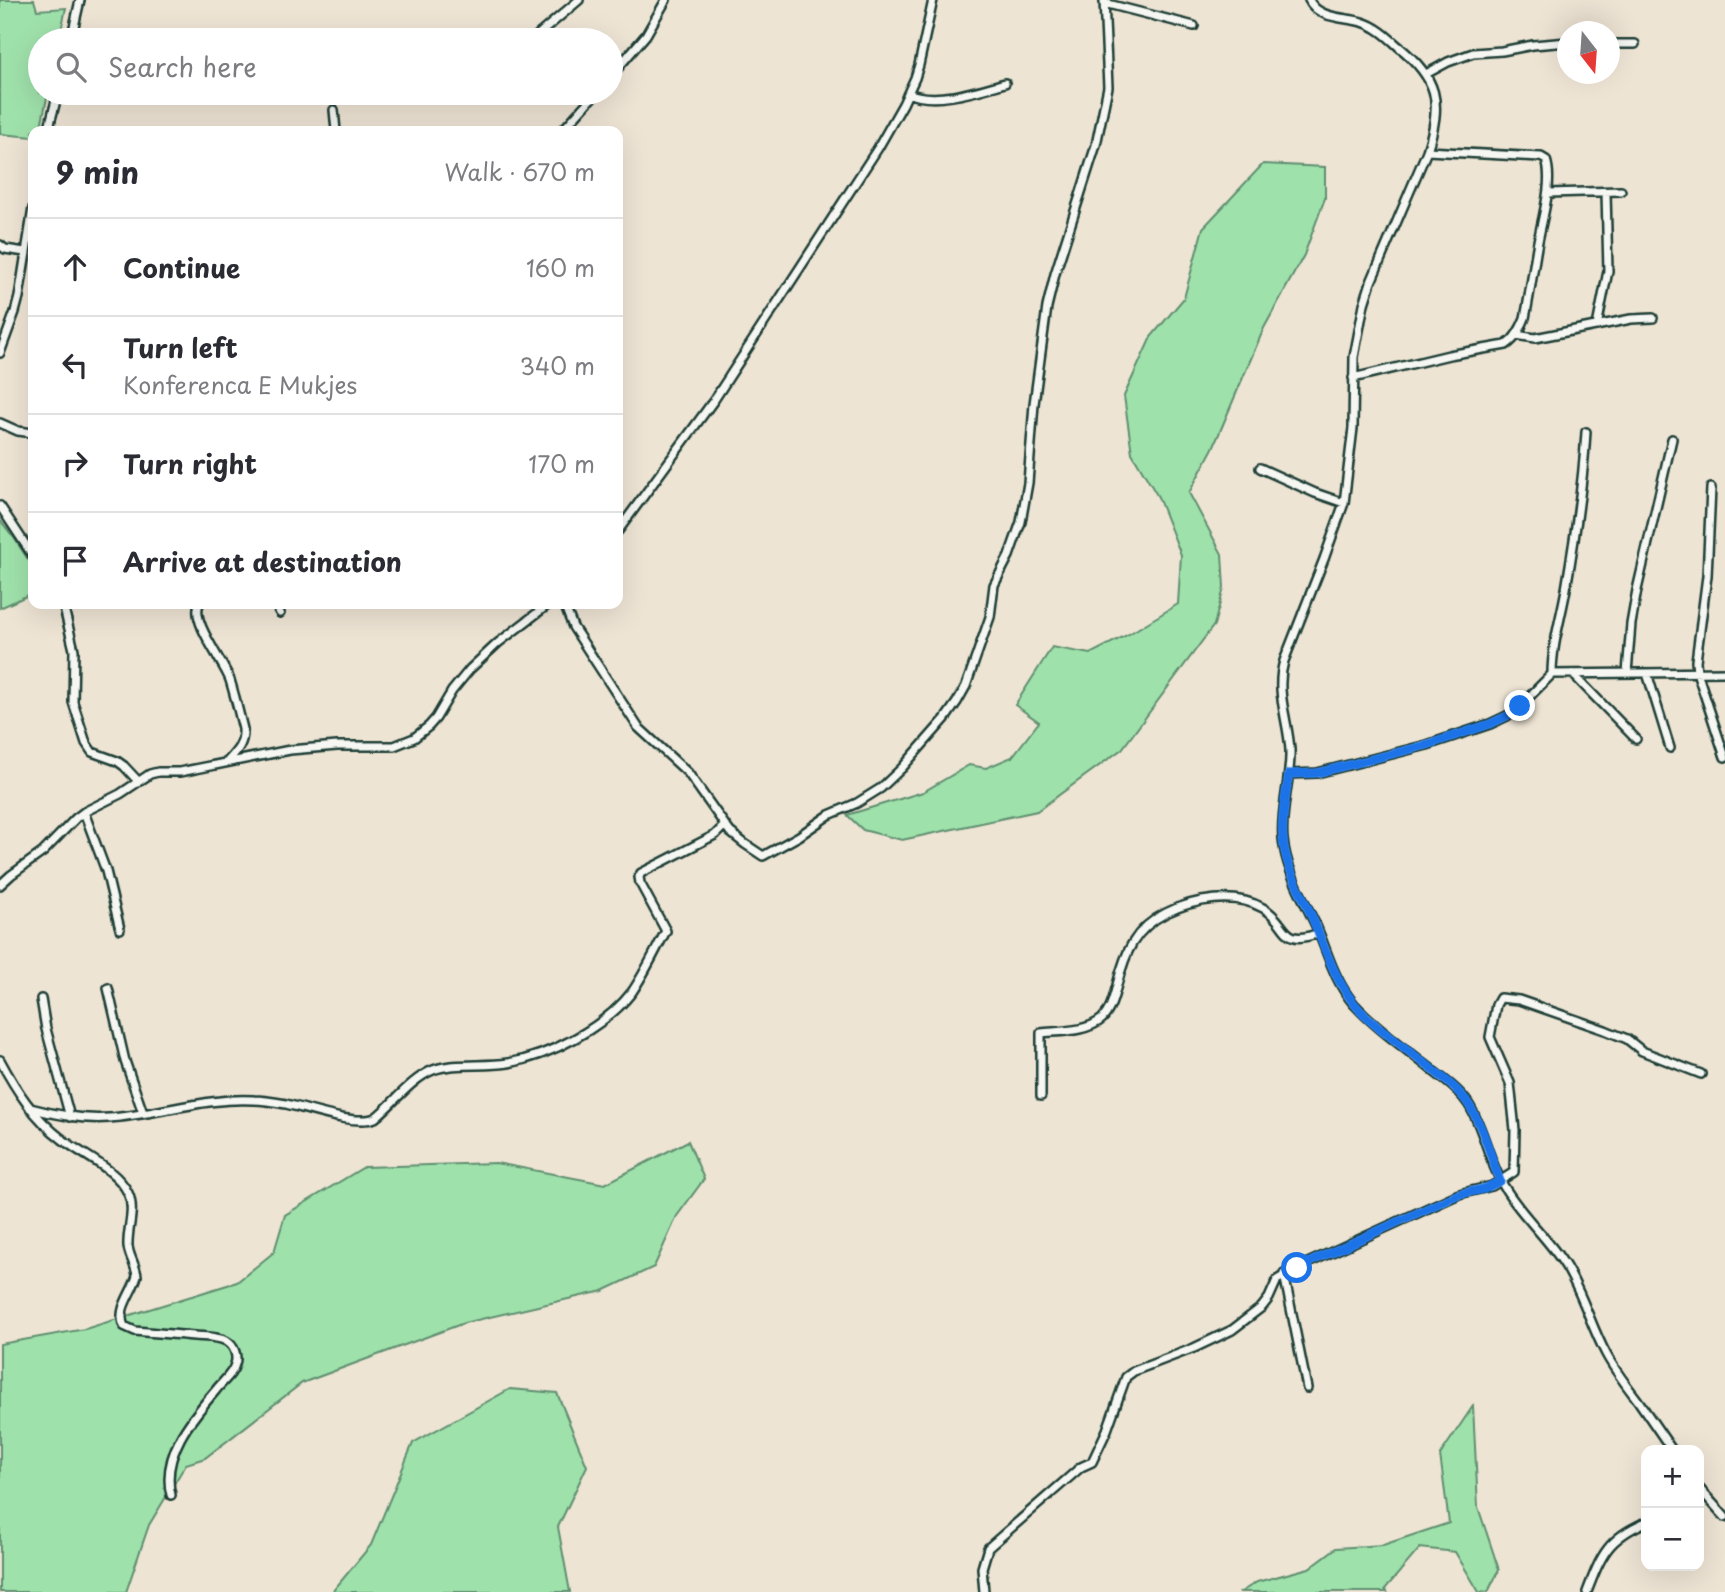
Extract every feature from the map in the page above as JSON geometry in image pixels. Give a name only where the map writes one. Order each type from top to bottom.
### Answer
[{"type":"street","points":[[74,28],[80,0]]},
{"type":"street","points":[[546,28],[579,0]]},
{"type":"street","points":[[623,62],[646,35],[666,0]]},
{"type":"street","points":[[623,524],[714,400],[878,148],[908,93],[919,65],[933,0]]},
{"type":"street","points":[[1309,0],[1317,11],[1371,25],[1398,45],[1426,74],[1433,88],[1435,103],[1433,131],[1427,151],[1367,293],[1359,325],[1353,378],[1353,428],[1344,503],[1280,674],[1281,701],[1290,751],[1282,837],[1285,855],[1336,977],[1352,1002],[1449,1083],[1467,1102],[1500,1181],[1567,1268],[1613,1367],[1668,1445]]},
{"type":"street","points":[[566,609],[573,627],[638,727],[688,773],[736,838],[763,856],[829,815],[875,792],[902,768],[945,719],[966,686],[990,617],[994,585],[1015,542],[1026,503],[1047,307],[1096,145],[1107,98],[1104,1],[1194,26]]},
{"type":"street","points":[[1426,74],[1473,53],[1557,43]]},
{"type":"street","points":[[1620,44],[1634,44]]},
{"type":"street","points":[[908,93],[923,97],[954,95],[1005,83]]},
{"type":"street","points":[[49,126],[55,105]]},
{"type":"street","points":[[566,126],[585,105]]},
{"type":"street","points":[[334,110],[336,126]]},
{"type":"street","points":[[1353,378],[1449,355],[1506,345],[1521,328],[1525,318],[1548,193],[1546,160],[1541,157],[1427,151]]},
{"type":"street","points":[[1548,193],[1621,191]]},
{"type":"street","points":[[1597,326],[1608,271],[1606,192]]},
{"type":"street","points":[[0,353],[19,297],[28,236]]},
{"type":"street","points":[[0,245],[5,249],[25,252]]},
{"type":"street","points":[[1516,335],[1535,338],[1631,319],[1653,318]]},
{"type":"street","points":[[0,424],[28,432]]},
{"type":"street","points":[[1289,774],[1317,773],[1427,745],[1490,724],[1520,706],[1552,674],[1553,647],[1573,547],[1585,460],[1586,432]]},
{"type":"street","points":[[1627,673],[1637,590],[1672,439]]},
{"type":"street","points":[[1259,468],[1344,503]]},
{"type":"street","points":[[1711,488],[1707,576],[1696,661],[1697,672],[1725,757]]},
{"type":"street","points":[[0,506],[28,548]]},
{"type":"street","points":[[64,609],[74,650],[73,702],[86,743],[92,752],[124,766],[138,781]]},
{"type":"street","points":[[197,609],[200,622],[230,681],[243,729],[242,745],[227,762]]},
{"type":"street","points":[[278,609],[280,613]]},
{"type":"street","points":[[0,885],[43,852],[84,812],[120,794],[150,774],[180,772],[290,750],[337,746],[385,747],[408,741],[429,726],[470,669],[542,609]]},
{"type":"street","points":[[1552,674],[1725,672]]},
{"type":"street","points":[[1647,673],[1670,748]]},
{"type":"street","points":[[1573,674],[1636,739]]},
{"type":"street","points":[[84,812],[106,872],[120,929]]},
{"type":"street","points":[[30,1108],[70,1117],[109,1118],[251,1099],[288,1104],[345,1118],[370,1120],[420,1078],[436,1069],[512,1062],[552,1050],[598,1023],[624,1000],[636,985],[666,931],[640,883],[641,873],[707,840],[724,825]]},
{"type":"street","points":[[1041,1096],[1041,1033],[1073,1030],[1089,1026],[1101,1019],[1109,1010],[1126,952],[1152,920],[1182,906],[1198,902],[1235,900],[1251,902],[1270,912],[1291,936],[1304,938],[1319,933]]},
{"type":"street","points":[[108,988],[125,1061],[144,1113]]},
{"type":"street","points":[[984,1592],[982,1568],[988,1548],[1081,1467],[1092,1462],[1126,1377],[1232,1329],[1262,1307],[1277,1280],[1284,1274],[1459,1194],[1492,1186],[1514,1172],[1516,1130],[1510,1083],[1490,1037],[1496,1005],[1500,998],[1519,1000],[1605,1030],[1627,1039],[1642,1051],[1701,1074]]},
{"type":"street","points":[[41,999],[46,1029],[70,1117]]},
{"type":"street","points":[[0,1060],[23,1099],[42,1122],[115,1176],[128,1194],[132,1211],[128,1250],[137,1276],[122,1310],[124,1325],[135,1331],[218,1338],[225,1340],[234,1350],[235,1365],[231,1373],[198,1411],[177,1445],[168,1476],[171,1495]]},
{"type":"street","points":[[1284,1274],[1307,1388]]},
{"type":"street","points":[[1704,1497],[1725,1517]]},
{"type":"street","points":[[1587,1592],[1606,1549],[1626,1531],[1641,1524]]},
{"type":"green space","points":[[0,0],[34,0],[37,10],[66,8],[62,28],[28,28],[28,105],[45,105],[41,126],[28,126],[28,137],[0,134]]},
{"type":"green space","points":[[1263,164],[1325,167],[1325,198],[1304,255],[1264,328],[1213,448],[1189,493],[1222,554],[1224,588],[1214,625],[1122,749],[1037,811],[902,840],[863,830],[847,815],[923,792],[969,765],[986,768],[1012,757],[1039,722],[1015,705],[1052,647],[1090,654],[1178,604],[1181,555],[1158,497],[1132,453],[1124,396],[1151,337],[1184,298],[1203,228]]},
{"type":"green space","points":[[0,520],[28,559],[28,595],[0,608]]},
{"type":"green space","points":[[688,1141],[704,1179],[677,1216],[654,1267],[603,1291],[464,1323],[302,1383],[205,1458],[186,1464],[149,1525],[126,1592],[0,1592],[0,1344],[85,1329],[237,1282],[274,1252],[285,1215],[364,1167],[496,1163],[605,1184]]},
{"type":"green space","points":[[510,1389],[557,1393],[587,1466],[558,1527],[570,1592],[332,1592],[371,1545],[413,1443]]},
{"type":"green space","points":[[1473,1406],[1478,1507],[1499,1570],[1488,1592],[1479,1592],[1455,1552],[1420,1548],[1385,1589],[1387,1592],[1241,1592],[1257,1582],[1309,1568],[1336,1548],[1383,1545],[1449,1523],[1440,1455]]},
{"type":"route","points":[[1297,1268],[1459,1194],[1484,1189],[1500,1181],[1467,1102],[1449,1083],[1367,1017],[1352,1002],[1336,977],[1285,855],[1282,837],[1289,774],[1317,773],[1427,745],[1490,724],[1520,706]]}]
